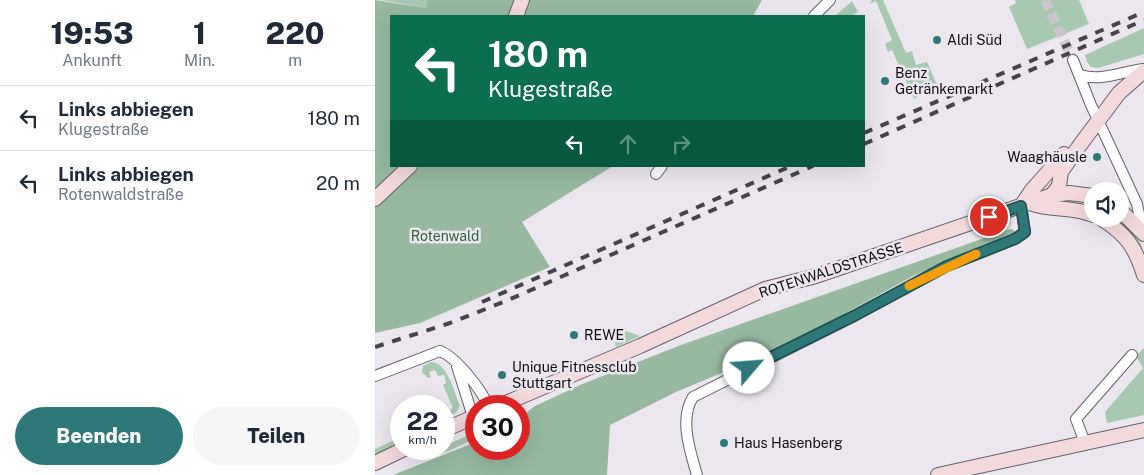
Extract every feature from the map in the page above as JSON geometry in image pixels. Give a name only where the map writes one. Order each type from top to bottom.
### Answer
[{"type":"main road","points":[[516,15],[523,0]]},
{"type":"main road","points":[[1076,209],[1057,191],[1061,172],[1119,93],[1144,70]]},
{"type":"main road","points":[[1025,205],[1032,190],[1063,156],[1080,145]]},
{"type":"main road","points":[[375,199],[409,167]]},
{"type":"main road","name":"ROTENWALDSTRASSE","points":[[525,395],[641,346],[765,289],[816,276],[1025,205],[1057,191],[1084,195]]},
{"type":"main road","name":"ROTENWALDSTRASSE","points":[[1025,205],[1076,209],[1084,212]]},
{"type":"main road","points":[[1129,219],[1143,232]]},
{"type":"main road","points":[[1115,227],[1132,245],[1144,275]]},
{"type":"main road","points":[[938,475],[1144,430]]},
{"type":"main road","points":[[375,463],[390,456]]},
{"type":"street","points":[[815,15],[830,0]]},
{"type":"street","points":[[1073,60],[1098,122],[1137,204],[1143,232]]},
{"type":"street","points":[[1080,75],[1088,78],[1106,78],[1144,70]]},
{"type":"street","points":[[697,475],[685,418],[687,406],[693,397],[854,316],[947,266],[1015,239],[1025,232],[1025,205]]},
{"type":"street","points":[[375,376],[435,351],[440,351],[452,357],[484,395]]},
{"type":"street","points":[[1085,443],[1077,419],[1132,355]]},
{"type":"street","points":[[457,365],[468,395]]},
{"type":"green space","name":"Rotenwald","points":[[375,0],[426,8],[427,0],[762,0],[754,15],[390,15],[390,167],[611,167],[522,222],[550,267],[420,323],[375,333]]},
{"type":"green space","points":[[381,0],[427,0],[426,8]]},
{"type":"green space","points":[[872,0],[883,0],[906,53],[912,51],[916,65],[927,62],[937,85],[914,99],[892,50],[888,52],[885,44],[892,40],[876,1],[869,4]]},
{"type":"green space","points":[[1015,0],[1079,0],[1089,24],[1027,49],[1009,7],[1016,3]]},
{"type":"green space","points":[[852,1],[858,12],[852,15],[836,15]]},
{"type":"green space","points":[[1144,28],[1144,54],[1098,68],[1091,67],[1087,62],[1085,55]]},
{"type":"green space","points":[[1118,227],[1128,227],[1134,232],[1141,244],[1144,257]]},
{"type":"green space","points":[[1010,229],[1014,230],[1014,233],[913,276],[784,347],[676,392],[610,425],[607,475],[393,475],[431,460],[455,460],[455,450],[465,446],[465,460],[530,460],[530,410],[580,385],[681,345]]},
{"type":"green space","points":[[620,329],[640,336],[616,347],[613,337]]},
{"type":"green space","points":[[1144,348],[1144,415],[1107,423],[1105,412],[1143,368],[1136,356]]},
{"type":"green space","points":[[431,362],[442,367],[450,379],[460,406],[456,413],[455,395],[447,395],[443,385],[446,383],[444,375],[438,376],[435,370],[429,372],[431,377],[428,378],[422,372],[423,366]]},
{"type":"green space","points":[[465,437],[465,444],[455,448],[455,441]]},
{"type":"green space","points":[[390,442],[390,447],[375,454],[375,449]]},
{"type":"tunnel","points":[[1045,0],[1073,60]]},
{"type":"railway","points":[[865,133],[1144,12]]},
{"type":"railway","points":[[865,144],[1144,20]]},
{"type":"railway","points":[[482,302],[789,167]]},
{"type":"railway","points":[[375,347],[450,323],[506,301],[811,167]]},
{"type":"slow traffic","points":[[909,286],[947,266],[976,254]]},
{"type":"place","name":"Aldi Süd","points":[[937,40]]},
{"type":"place","name":"Benz Getränkemarkt","points":[[885,81]]},
{"type":"place","name":"Waaghäusle","points":[[1097,157]]},
{"type":"place","name":"REWE","points":[[574,335]]},
{"type":"place","name":"Unique Fitnessclub Stuttgart","points":[[502,375]]},
{"type":"place","name":"Haus Hasenberg","points":[[724,443]]},
{"type":"route","points":[[749,368],[818,335],[897,291],[947,266],[1002,242],[1015,239],[1025,232],[1021,206],[989,217]]}]
